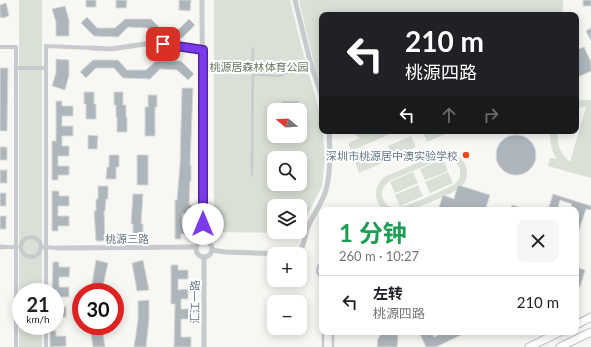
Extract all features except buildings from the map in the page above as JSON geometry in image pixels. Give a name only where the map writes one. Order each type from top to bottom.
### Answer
[{"type":"main road","points":[[579,324],[591,318]]},
{"type":"main road","points":[[560,347],[591,332]]},
{"type":"main road","points":[[529,347],[554,335]]},
{"type":"street","points":[[202,0],[203,240]]},
{"type":"street","points":[[295,0],[310,61],[319,88]]},
{"type":"street","points":[[45,283],[43,247],[46,46],[112,49],[145,44],[203,50]]},
{"type":"street","points":[[0,47],[16,47],[16,347]]},
{"type":"street","points":[[16,68],[46,68]]},
{"type":"street","points":[[302,247],[306,231],[325,191],[329,172],[329,134]]},
{"type":"street","points":[[30,237],[37,239],[43,247],[36,256],[29,257],[24,254],[21,247],[24,240],[30,237]]},
{"type":"street","points":[[203,240],[210,243],[212,250],[209,256],[204,257],[198,254],[196,247],[198,242],[203,240]]},
{"type":"street","points":[[2,247],[21,247]]},
{"type":"street","points":[[43,247],[58,248]]},
{"type":"street","name":"桃源三路","points":[[58,248],[196,247]]},
{"type":"street","points":[[212,250],[225,252],[267,253]]},
{"type":"street","name":"汇江一路","points":[[204,257],[204,347]]},
{"type":"street","points":[[46,335],[46,347]]},
{"type":"lane","points":[[252,175],[253,49]]},
{"type":"lane","points":[[253,74],[276,76],[282,75],[310,61]]},
{"type":"lane","points":[[319,266],[317,269],[319,277]]},
{"type":"lane","points":[[323,335],[323,347]]},
{"type":"lane","points":[[333,335],[333,347]]},
{"type":"green space","points":[[19,0],[42,0],[42,283],[19,283]]},
{"type":"green space","name":"桃源居森林体育公园","points":[[214,0],[290,0],[319,111],[319,134],[323,134],[325,159],[322,186],[307,216],[307,199],[267,199],[267,233],[214,232]]},
{"type":"green space","points":[[299,0],[563,0],[563,10],[561,12],[319,12],[319,79]]},
{"type":"green space","points":[[591,100],[591,178],[548,166],[550,158],[557,159],[551,146],[550,134],[558,134],[560,148],[570,162],[586,107],[579,108],[579,101]]},
{"type":"green space","points":[[354,134],[390,134],[351,151],[348,143],[360,138]]},
{"type":"green space","points":[[424,134],[445,134],[427,142]]},
{"type":"green space","points":[[411,136],[416,147],[393,157],[388,146]]},
{"type":"green space","points":[[377,152],[382,163],[359,173],[355,162]]},
{"type":"green space","points":[[443,152],[456,155],[465,164],[467,170],[465,182],[460,188],[418,207],[401,207],[426,198],[455,184],[460,178],[460,168],[454,160],[448,158],[441,159],[391,180],[385,185],[382,191],[382,197],[385,203],[390,207],[381,207],[378,202],[376,194],[378,185],[384,177]]},
{"type":"green space","points":[[443,159],[448,171],[425,180],[420,169]]},
{"type":"green space","points":[[413,172],[418,183],[395,193],[390,182]]},
{"type":"green space","points":[[448,172],[453,183],[430,193],[425,182]]},
{"type":"green space","points":[[418,185],[423,196],[400,206],[395,195]]},
{"type":"green space","points":[[19,335],[42,335],[42,347],[19,347]]},
{"type":"shaded area","points":[[282,101],[299,101],[299,103],[282,103]]},
{"type":"place","name":"深圳市桃源居中澳实验学校","points":[[466,155]]},
{"type":"route","points":[[163,44],[203,50],[203,224]]}]
